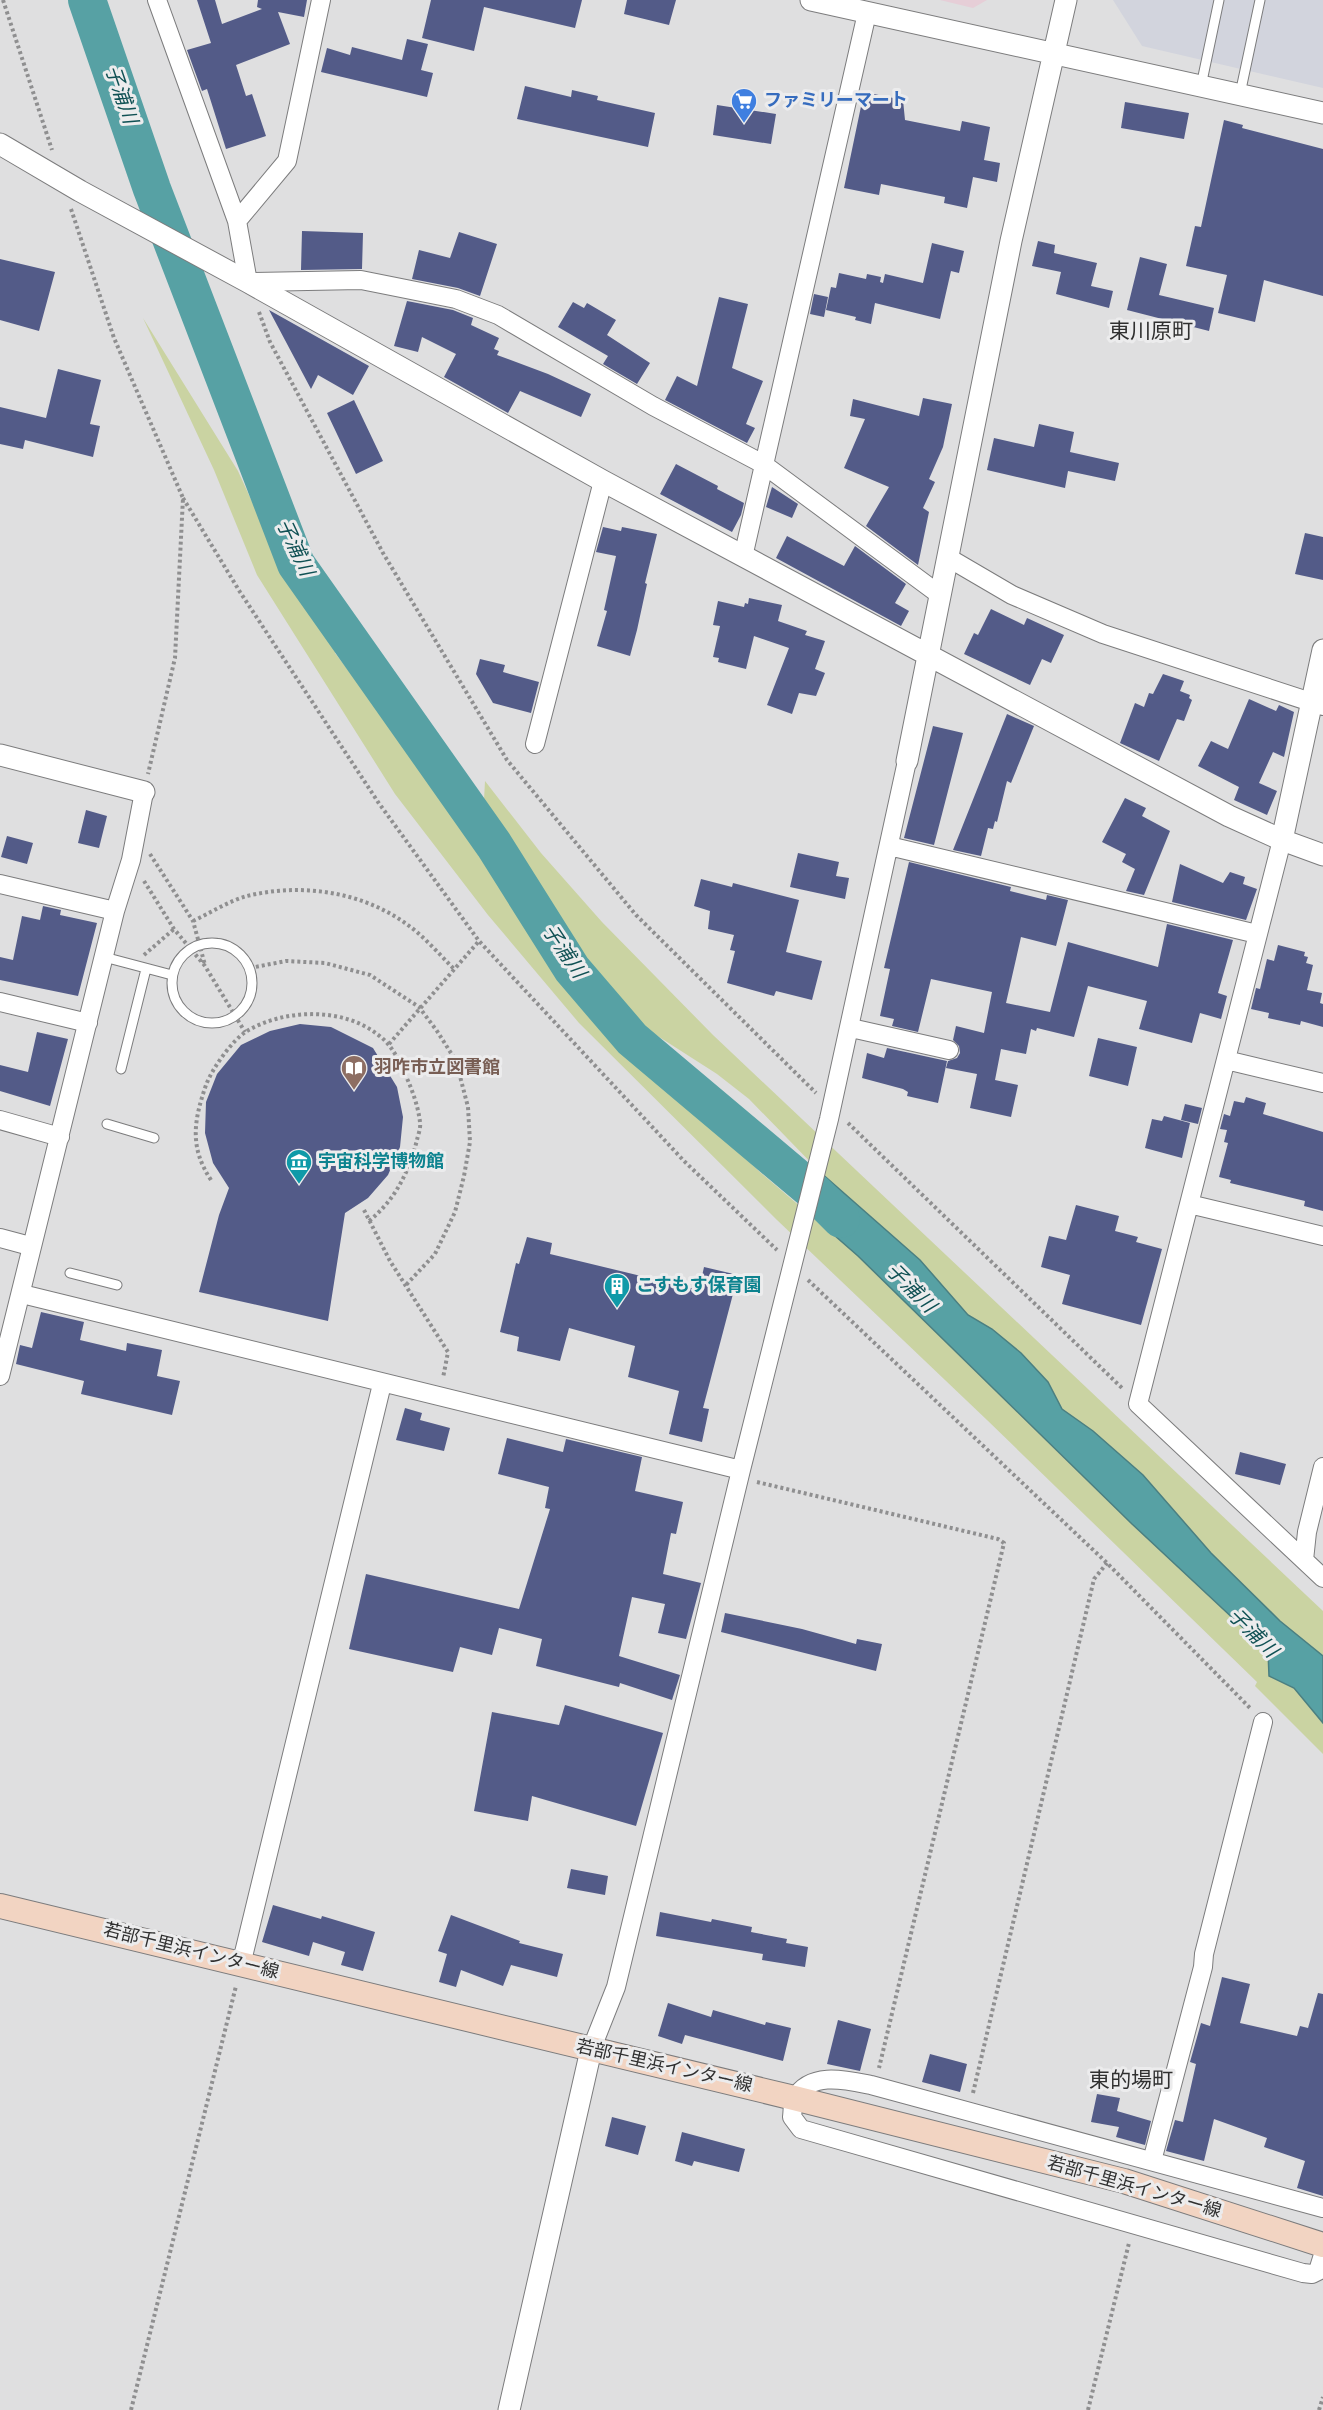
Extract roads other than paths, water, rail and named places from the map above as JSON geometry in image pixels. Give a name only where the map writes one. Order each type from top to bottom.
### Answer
[{"type":"main road","name":"若部千里浜インター線","points":[[0,1905],[794,2098],[1124,2181],[1323,2245]]},
{"type":"street","points":[[157,0],[237,221],[248,282]]},
{"type":"street","points":[[237,221],[287,161],[321,0]]},
{"type":"street","points":[[811,0],[1323,113]]},
{"type":"street","points":[[509,2410],[591,2050],[616,1987],[851,1028],[929,656],[1011,241],[1065,0]]},
{"type":"street","points":[[743,557],[867,13]]},
{"type":"street","points":[[0,144],[80,191],[743,557],[1229,816],[1282,840],[1323,855]]},
{"type":"street","points":[[248,282],[361,280],[456,299],[498,315],[653,406],[763,464],[940,595]]},
{"type":"street","points":[[535,744],[603,481]]},
{"type":"street","points":[[947,557],[1012,595],[1103,634],[1317,704]]},
{"type":"street","points":[[1323,650],[1317,704],[1138,1404],[1323,1578]]},
{"type":"street","points":[[0,755],[144,792],[130,860],[30,1246],[22,1294],[1,1366]]},
{"type":"street","points":[[889,846],[1257,934]]},
{"type":"street","points":[[0,884],[115,911]]},
{"type":"street","points":[[0,1002],[88,1023]]},
{"type":"street","points":[[851,1028],[949,1050]]},
{"type":"street","points":[[1226,1060],[1323,1083]]},
{"type":"street","points":[[0,1120],[60,1137]]},
{"type":"street","points":[[1189,1204],[1323,1236]]},
{"type":"street","points":[[0,1238],[30,1246]]},
{"type":"street","points":[[22,1294],[740,1474]]},
{"type":"street","points":[[241,1965],[382,1384]]},
{"type":"street","points":[[1304,1560],[1315,1535],[1323,1467]]},
{"type":"street","points":[[1152,2161],[1263,1722]]},
{"type":"street","points":[[1323,2208],[875,2086],[838,2079],[811,2082],[794,2098],[792,2117],[801,2129],[1303,2273],[1312,2274],[1318,2271],[1323,2255]]},
{"type":"lane","points":[[1201,86],[1218,0]]},
{"type":"lane","points":[[1240,94],[1260,0]]},
{"type":"lane","points":[[217,943],[228,946],[244,959],[250,968],[252,991],[248,1002],[236,1016],[220,1023],[207,1024],[194,1020],[183,1012],[172,988],[172,975],[179,960],[190,949],[200,944],[217,943]]},
{"type":"lane","points":[[104,957],[172,975]]},
{"type":"lane","points":[[121,1069],[146,969]]},
{"type":"lane","points":[[107,1124],[154,1138]]},
{"type":"lane","points":[[70,1273],[117,1286]]},
{"type":"water","points":[[820,1172],[920,1260],[968,1315],[992,1329],[1021,1353],[1048,1382],[1062,1409],[1093,1431],[1143,1475],[1211,1553],[1280,1621],[1323,1656],[1323,1723],[1294,1688],[1269,1676],[1268,1651],[1132,1524],[858,1256],[810,1214]]},
{"type":"waterway","name":"子浦川","points":[[87,0],[152,189],[296,564],[494,845],[572,969],[632,1039],[815,1193],[841,1219]]},
{"type":"place","name":"ファミリーマート","points":[[744,124]]},
{"type":"place","name":"羽咋市立図書館","points":[[354,1091]]},
{"type":"place","name":"宇宙科学博物館","points":[[299,1185]]},
{"type":"place","name":"こすもす保育園","points":[[617,1309]]},
{"type":"district","name":"東川原町","points":[[1151,332]]},
{"type":"district","name":"東的場町","points":[[1131,2081]]}]
